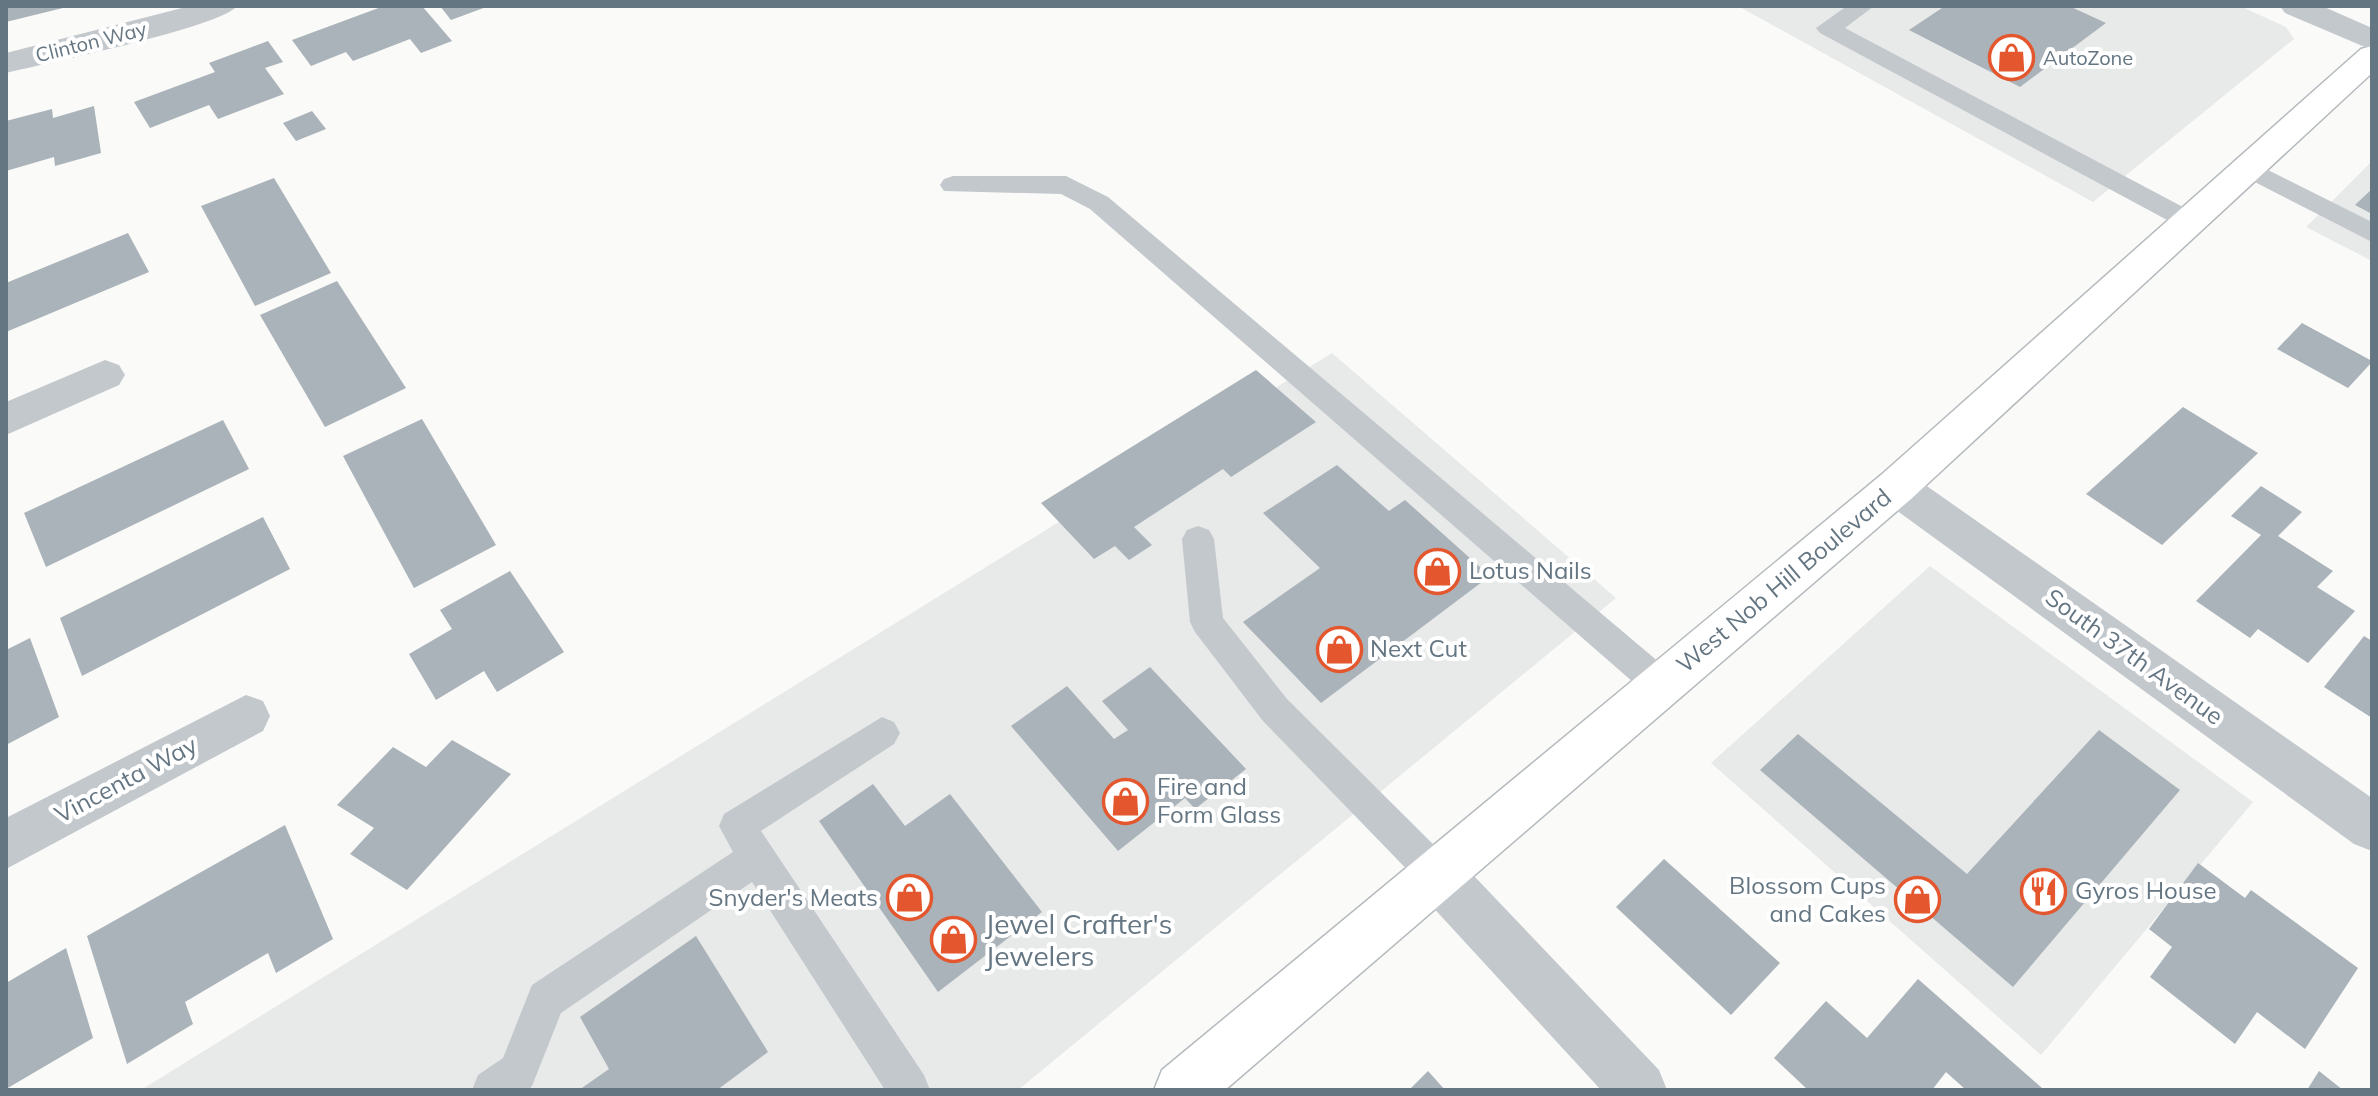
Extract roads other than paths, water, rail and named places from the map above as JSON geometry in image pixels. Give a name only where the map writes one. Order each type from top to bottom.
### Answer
[{"type":"main road","name":"West Nob Hill Boulevard","points":[[1182,1090],[1896,487],[2372,56]]},
{"type":"street","name":"Clinton Way","points":[[6,63],[183,19],[221,6]]},
{"type":"street","points":[[2296,6],[2372,40]]},
{"type":"street","points":[[6,419],[105,375]]},
{"type":"street","name":"South 37th Avenue","points":[[1896,487],[2372,827]]},
{"type":"street","name":"Vincenta Way","points":[[6,845],[246,716]]},
{"type":"street","points":[[1436,873],[1639,1090]]},
{"type":"lane","points":[[1863,6],[1828,28],[2189,221]]},
{"type":"lane","points":[[2248,168],[2372,233]]},
{"type":"lane","points":[[953,185],[1066,185],[1099,203],[1661,685]]},
{"type":"lane","points":[[1198,539],[1207,622],[1275,710],[1436,873]]},
{"type":"lane","points":[[882,733],[737,826],[909,1090]]},
{"type":"lane","points":[[493,1090],[518,1072],[546,999],[757,857]]},
{"type":"place","name":"AutoZone","points":[[2012,58]]},
{"type":"place","name":"Lotus Nails","points":[[1438,571]]},
{"type":"place","name":"Next Cut","points":[[1339,649]]},
{"type":"place","name":"Fire and Form Glass","points":[[1126,801]]},
{"type":"place","name":"Gyros House","points":[[2044,891]]},
{"type":"place","name":"Snyder's Meats","points":[[909,898]]},
{"type":"place","name":"Blossom Cups and Cakes","points":[[1917,900]]},
{"type":"place","name":"Jewel Crafter's Jewelers","points":[[954,940]]}]
